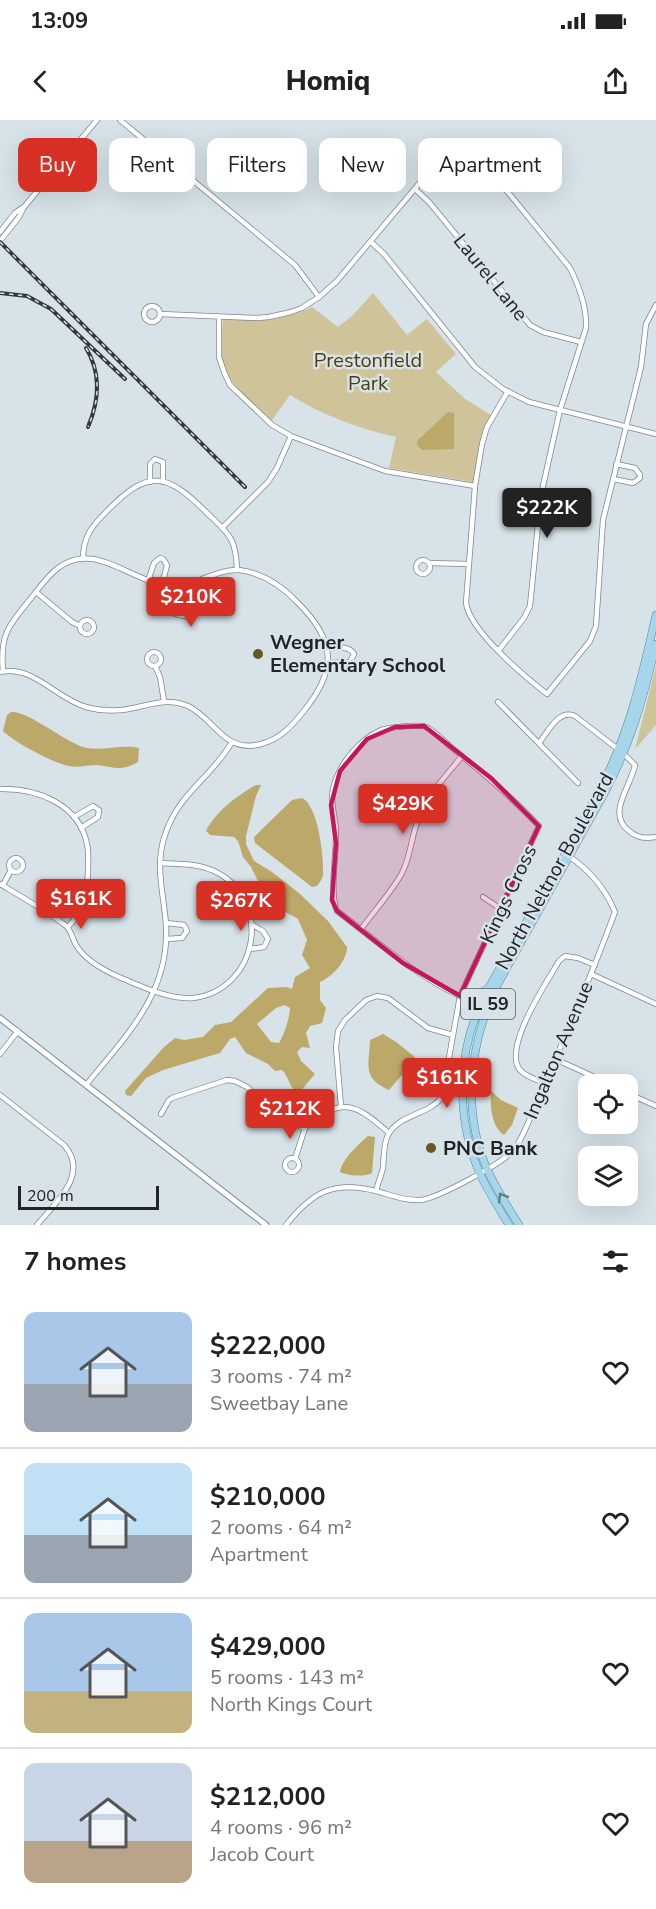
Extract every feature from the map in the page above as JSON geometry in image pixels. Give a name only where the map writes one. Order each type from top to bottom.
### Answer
[{"type":"main road","name":"North Neltnor Boulevard","points":[[621,752],[639,690],[656,615]]},
{"type":"main road","name":"North Neltnor Boulevard","points":[[519,1225],[487,1168],[478,1143],[472,1106],[472,1070],[480,1029],[499,982],[621,752],[643,698],[656,644]]},
{"type":"main road","name":"North Neltnor Boulevard","points":[[509,1225],[479,1172],[467,1132],[463,1092],[465,1060],[474,1021],[492,982],[567,855]]},
{"type":"main road","points":[[460,996],[477,998],[492,982]]},
{"type":"main road","points":[[460,996],[472,1007],[474,1021]]},
{"type":"street","points":[[0,241],[24,207],[97,120]]},
{"type":"street","points":[[120,120],[295,265],[319,297]]},
{"type":"street","points":[[160,314],[257,318],[280,315],[302,308],[319,297],[337,280],[430,173],[453,165],[465,164],[489,172],[498,180],[570,268],[577,280],[587,318],[586,328],[560,410],[541,495],[530,606],[524,618],[499,650]]},
{"type":"street","name":"Laurel Lane","points":[[415,189],[429,202],[530,325],[543,332],[581,342]]},
{"type":"street","points":[[0,231],[15,213],[24,207]]},
{"type":"street","points":[[370,242],[384,254],[475,367],[508,391],[529,402],[656,434]]},
{"type":"street","points":[[508,391],[487,427],[482,444],[475,486],[465,603],[467,611],[481,632],[530,681],[547,694],[590,641],[596,626],[601,531],[641,367],[646,324],[656,304]]},
{"type":"street","points":[[219,317],[219,357],[230,385],[272,425],[291,436],[385,471],[475,486]]},
{"type":"street","points":[[222,528],[268,482],[291,436]]},
{"type":"street","points":[[150,482],[150,464],[156,459],[163,464],[163,482]]},
{"type":"street","points":[[613,479],[633,483],[640,478],[637,470],[616,464]]},
{"type":"street","points":[[82,558],[85,538],[93,525],[128,491],[140,484],[163,482],[174,484],[184,490],[222,528],[234,543],[237,570]]},
{"type":"street","points":[[82,558],[105,561],[162,585],[173,586],[217,573],[237,570],[268,578],[282,587],[316,622],[327,648],[327,663],[321,688],[288,730],[273,740],[258,745],[244,745],[231,742],[219,734],[194,709],[182,704],[164,701],[121,710],[96,709],[66,699],[32,676],[22,672],[1,671],[1,645],[4,633],[58,568],[82,558]]},
{"type":"street","points":[[148,581],[154,563],[160,558],[166,562],[161,610],[188,617],[214,606],[203,579]]},
{"type":"street","points":[[429,563],[468,564]]},
{"type":"street","points":[[36,592],[80,626]]},
{"type":"street","points":[[327,648],[347,648],[354,654],[350,662],[327,663]]},
{"type":"street","points":[[155,666],[160,677],[164,701]]},
{"type":"street","points":[[498,702],[578,783]]},
{"type":"street","points":[[538,743],[558,718],[568,713],[621,752],[635,765],[622,800],[620,819],[633,834],[643,838],[656,837]]},
{"type":"street","points":[[361,929],[401,874],[422,809],[431,794],[462,756],[424,726],[381,730],[355,750],[339,771],[331,805],[336,827],[332,900],[337,911],[435,985],[460,996]]},
{"type":"street","points":[[86,1084],[135,1024],[155,991],[162,968],[166,939],[160,863],[164,837],[177,808],[191,789],[220,761],[231,742]]},
{"type":"street","name":"Kings Cross","points":[[453,1035],[460,996],[539,826],[493,780],[462,756]]},
{"type":"street","points":[[0,789],[18,790],[48,798],[64,806],[81,828],[88,845],[87,892],[81,912],[68,927]]},
{"type":"street","points":[[74,817],[89,807],[93,806],[99,810],[98,817],[81,828]]},
{"type":"street","name":"Ingalton Avenue","points":[[286,1225],[308,1200],[337,1187],[348,1186],[399,1198],[421,1200],[441,1194],[514,1150],[595,965],[614,910],[600,885],[578,862],[567,855]]},
{"type":"street","points":[[11,870],[1,884],[68,927],[75,944],[91,961],[109,972],[172,996],[192,998],[216,990],[236,975],[250,949],[251,924],[247,906],[235,886],[220,874],[198,866],[160,863]]},
{"type":"street","points":[[483,897],[501,909]]},
{"type":"street","points":[[166,923],[184,925],[187,931],[182,938],[166,939]]},
{"type":"street","points":[[250,949],[264,947],[268,939],[263,931],[251,924]]},
{"type":"street","points":[[545,1083],[522,1072],[515,1060],[526,1019],[559,961],[565,956],[578,958],[595,965]]},
{"type":"street","points":[[591,974],[656,1004]]},
{"type":"street","points":[[340,1106],[336,1047],[338,1031],[345,1020],[366,1000],[377,996],[388,998],[428,1028],[453,1035],[442,1097],[431,1108],[406,1120],[389,1133],[376,1191]]},
{"type":"street","points":[[0,1018],[266,1225]]},
{"type":"street","points":[[0,1054],[18,1031]]},
{"type":"street","points":[[555,1059],[588,1074]]},
{"type":"street","points":[[162,1114],[172,1098],[227,1080],[245,1085],[284,1120],[305,1128]]},
{"type":"street","points":[[0,1095],[64,1145],[71,1154],[74,1168],[68,1188],[37,1225]]},
{"type":"street","points":[[638,1098],[656,1106]]},
{"type":"street","points":[[294,1159],[305,1128],[322,1115],[340,1106],[362,1111],[389,1133]]},
{"type":"highlighted area","points":[[424,726],[491,778],[539,826],[460,996],[403,963],[337,911],[332,900],[336,843],[331,805],[340,771],[367,739],[395,727]]},
{"type":"green space","name":"Prestonfield Park","points":[[373,293],[407,335],[427,319],[456,354],[436,372],[465,399],[491,415],[479,445],[473,482],[389,468],[396,437],[342,420],[290,395],[272,420],[241,392],[229,376],[222,357],[223,319],[280,318],[312,307],[338,327],[352,316]]},
{"type":"green space","points":[[656,666],[656,725],[635,749]]},
{"type":"shaded area","points":[[448,412],[454,413],[454,449],[422,450],[417,445],[418,440]]},
{"type":"shaded area","points":[[11,712],[27,716],[87,748],[139,748],[138,762],[118,768],[97,765],[72,767],[53,761],[24,746],[3,731],[7,715]]},
{"type":"shaded area","points":[[256,785],[261,785],[246,836],[246,844],[254,861],[299,893],[328,921],[347,947],[338,968],[320,982],[320,1000],[326,1008],[322,1023],[310,1026],[306,1033],[310,1048],[302,1047],[297,1052],[301,1061],[315,1074],[298,1094],[282,1070],[275,1071],[268,1064],[246,1053],[235,1037],[230,1039],[220,1053],[163,1070],[146,1078],[131,1096],[126,1095],[125,1091],[164,1047],[175,1038],[184,1040],[203,1037],[215,1025],[231,1022],[268,988],[292,989],[295,977],[310,968],[302,955],[307,940],[298,919],[280,909],[265,895],[234,837],[210,835],[206,831],[221,811],[234,799]],"holes":[[[285,1005],[290,1008],[279,1043],[271,1042],[257,1024],[276,1008]]]},
{"type":"shaded area","points":[[302,798],[308,803],[316,821],[322,856],[322,877],[317,886],[312,887],[255,843],[254,837],[292,800]]},
{"type":"shaded area","points":[[383,1034],[415,1057],[389,1090],[374,1081],[368,1064],[370,1040]]},
{"type":"shaded area","points":[[491,1091],[501,1100],[518,1108],[512,1125],[504,1135],[496,1127],[494,1121]]},
{"type":"shaded area","points":[[368,1136],[375,1137],[372,1173],[356,1176],[340,1172],[347,1157]]},
{"type":"railway","points":[[0,242],[245,487]]},
{"type":"railway","points":[[0,293],[27,296],[51,309],[125,379]]},
{"type":"railway","points":[[86,348],[97,378],[95,407],[88,427]]},
{"type":"place","name":"Wegner Elementary School","points":[[258,654]]},
{"type":"place","name":"PNC Bank","points":[[431,1148]]}]
